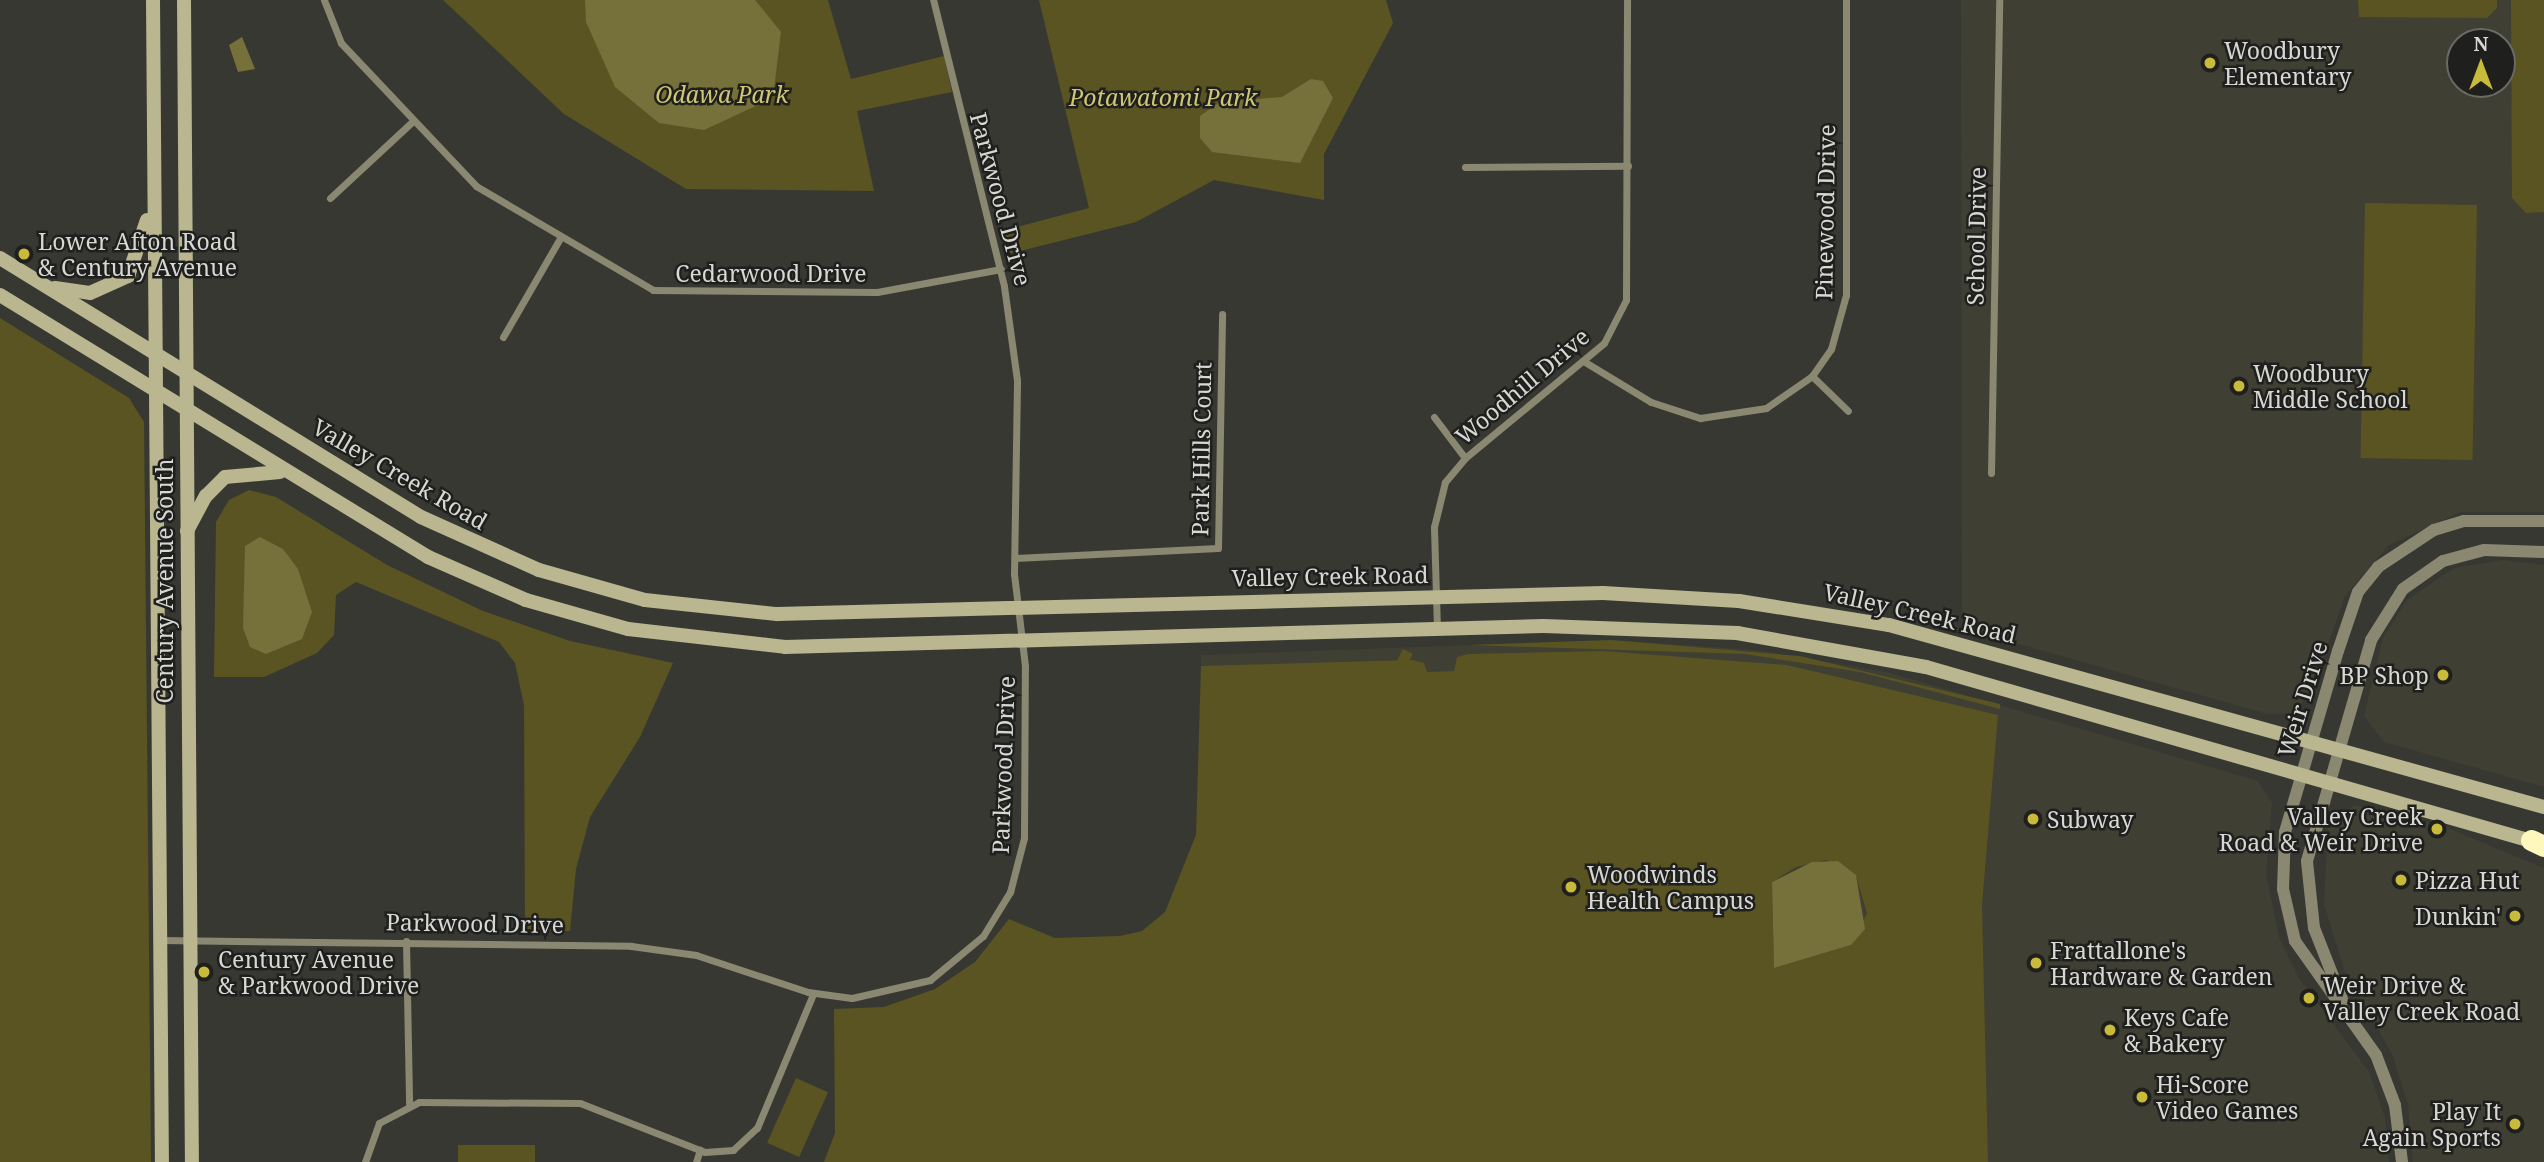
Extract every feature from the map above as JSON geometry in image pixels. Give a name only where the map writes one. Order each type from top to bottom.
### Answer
[{"type":"main road","name":"Century Avenue South","points":[[153,0],[162,1162]]},
{"type":"main road","name":"Century Avenue South","points":[[184,0],[192,1162]]},
{"type":"main road","points":[[48,287],[90,293],[128,276],[139,258],[153,195]]},
{"type":"main road","name":"Valley Creek Road","points":[[0,258],[421,517],[586,585],[740,613],[1018,609],[1436,597],[1665,595],[1825,613],[2338,748],[2544,807]]},
{"type":"main road","points":[[0,295],[289,474],[459,573],[534,603],[628,629],[768,647],[1632,626],[1788,639],[1926,667],[2327,779],[2539,844]]},
{"type":"main road","points":[[186,532],[206,496],[225,477],[256,470],[289,474]]},
{"type":"street","name":"Cedarwood Drive","points":[[324,0],[341,43],[476,186],[559,240],[631,281],[672,293],[877,292],[1001,269]]},
{"type":"street","name":"Parkwood Drive","points":[[160,940],[648,947],[712,959],[813,994],[869,998],[920,984],[961,958],[996,918],[1014,880],[1024,838],[1022,641],[1015,558],[1017,380],[1001,269],[933,0]]},
{"type":"street","name":"Woodhill Drive","points":[[1437,629],[1436,507],[1465,458],[1585,362],[1604,343],[1626,300],[1628,0]]},
{"type":"street","name":"Pinewood Drive","points":[[1585,362],[1651,402],[1700,418],[1766,408],[1812,376],[1830,349],[1846,295],[1846,0]]},
{"type":"street","name":"School Drive","points":[[1991,473],[1999,0]]},
{"type":"street","points":[[330,198],[412,121]]},
{"type":"street","points":[[1465,167],[1628,166]]},
{"type":"street","points":[[503,337],[559,240]]},
{"type":"street","name":"Park Hills Court","points":[[1015,558],[1218,548],[1222,314]]},
{"type":"street","points":[[1812,376],[1848,411]]},
{"type":"street","points":[[1434,417],[1465,458]]},
{"type":"street","name":"Weir Drive","points":[[2347,1008],[2304,960],[2285,904],[2284,839],[2358,592],[2378,567],[2434,530],[2464,521],[2544,521]]},
{"type":"street","name":"Weir Drive","points":[[2402,1162],[2390,1087],[2347,1008],[2317,938],[2307,889],[2308,848],[2371,640],[2403,589],[2443,561],[2468,553],[2544,552]]},
{"type":"street","points":[[406,942],[409,1104]]},
{"type":"street","points":[[365,1162],[379,1123],[409,1104],[580,1103],[700,1150],[733,1150],[753,1135],[813,994]]},
{"type":"street","points":[[696,1162],[700,1150]]},
{"type":"shaded area","points":[[585,0],[755,0],[781,32],[774,89],[762,103],[704,130],[659,123],[615,87],[586,22]]},
{"type":"shaded area","name":"Woodbury Middle School","points":[[1961,0],[2544,0],[2544,512],[2460,512],[2389,545],[2345,596],[2311,694],[2290,713],[2268,714],[1962,628]]},
{"type":"shaded area","points":[[242,37],[255,69],[238,72],[229,45]]},
{"type":"shaded area","points":[[1311,79],[1323,81],[1333,98],[1300,163],[1212,152],[1200,138],[1200,116],[1220,102],[1282,97]]},
{"type":"shaded area","points":[[260,537],[283,549],[298,569],[312,612],[302,639],[266,654],[250,647],[243,628],[245,546]]},
{"type":"shaded area","points":[[2503,560],[2544,565],[2544,787],[2384,742],[2364,716],[2383,638],[2407,600],[2454,568]]},
{"type":"shaded area","name":"Woodwinds Health Campus","points":[[1611,640],[1756,650],[1887,672],[2258,781],[2272,803],[2266,874],[2279,937],[2298,977],[2369,1072],[2385,1118],[2389,1162],[1145,1162],[1202,838],[1201,655]]},
{"type":"shaded area","points":[[2354,805],[2445,827],[2544,868],[2544,1162],[2413,1162],[2408,1105],[2393,1056],[2344,969],[2324,904],[2328,826]]},
{"type":"shaded area","points":[[1838,861],[1856,875],[1865,929],[1851,945],[1774,968],[1772,882],[1812,862]]},
{"type":"green space","name":"Odawa Park","points":[[443,0],[828,0],[851,79],[944,56],[952,92],[857,111],[874,191],[686,189],[564,114]]},
{"type":"green space","name":"Potawatomi Park","points":[[1039,0],[1386,0],[1393,23],[1324,154],[1324,200],[1214,180],[1136,222],[1008,254],[1002,231],[1089,208]]},
{"type":"green space","points":[[2358,0],[2497,0],[2497,8],[2487,18],[2359,17]]},
{"type":"green space","points":[[2511,0],[2544,0],[2544,212],[2526,213],[2512,198],[2511,98],[2516,98],[2516,28],[2511,28]]},
{"type":"green space","points":[[2365,203],[2477,205],[2473,460],[2361,458]]},
{"type":"green space","points":[[0,318],[129,398],[144,422],[151,1162],[0,1162]]},
{"type":"green space","points":[[249,490],[276,497],[387,565],[483,611],[570,641],[673,663],[640,737],[590,817],[576,869],[570,931],[525,931],[524,705],[515,663],[499,642],[356,582],[336,595],[334,635],[317,653],[264,677],[214,677],[216,522],[229,500]]},
{"type":"green space","points":[[1611,640],[1800,656],[2000,704],[2000,709],[1860,672],[1745,654],[1468,645]]},
{"type":"green space","points":[[1403,649],[1413,654],[1321,834],[1311,829]]},
{"type":"green space","name":"Woodwinds Health Campus","points":[[1603,651],[1787,665],[1998,715],[1982,905],[1988,1162],[824,1162],[835,1133],[834,1009],[884,1007],[935,989],[975,962],[1009,919],[1055,938],[1120,936],[1142,931],[1165,912],[1196,835],[1201,666],[1413,660],[1424,663],[1427,672],[1454,671],[1457,657],[1468,654]],"holes":[[[1826,860],[1856,876],[1867,913],[1851,945],[1774,968],[1772,882],[1796,867]]]},
{"type":"green space","points":[[796,1078],[828,1092],[799,1157],[767,1143]]},
{"type":"green space","points":[[458,1145],[535,1145],[535,1162],[458,1162]]},
{"type":"place","name":"Woodbury Elementary","points":[[2210,63]]},
{"type":"place","name":"Lower Afton Road & Century Avenue","points":[[24,254]]},
{"type":"place","name":"Woodbury Middle School","points":[[2239,386]]},
{"type":"place","name":"BP Shop","points":[[2443,675]]},
{"type":"place","name":"Subway","points":[[2033,819]]},
{"type":"place","name":"Valley Creek Road & Weir Drive","points":[[2437,829]]},
{"type":"place","name":"Pizza Hut","points":[[2401,880]]},
{"type":"place","name":"Woodwinds Health Campus","points":[[1571,887]]},
{"type":"place","name":"Dunkin'","points":[[2515,916]]},
{"type":"place","name":"Frattallone's Hardware & Garden","points":[[2036,963]]},
{"type":"place","name":"Century Avenue & Parkwood Drive","points":[[204,972]]},
{"type":"place","name":"Weir Drive & Valley Creek Road","points":[[2309,998]]},
{"type":"place","name":"Keys Cafe & Bakery","points":[[2110,1030]]},
{"type":"place","name":"Hi-Score Video Games","points":[[2142,1097]]},
{"type":"place","name":"Play It Again Sports","points":[[2515,1124]]}]
